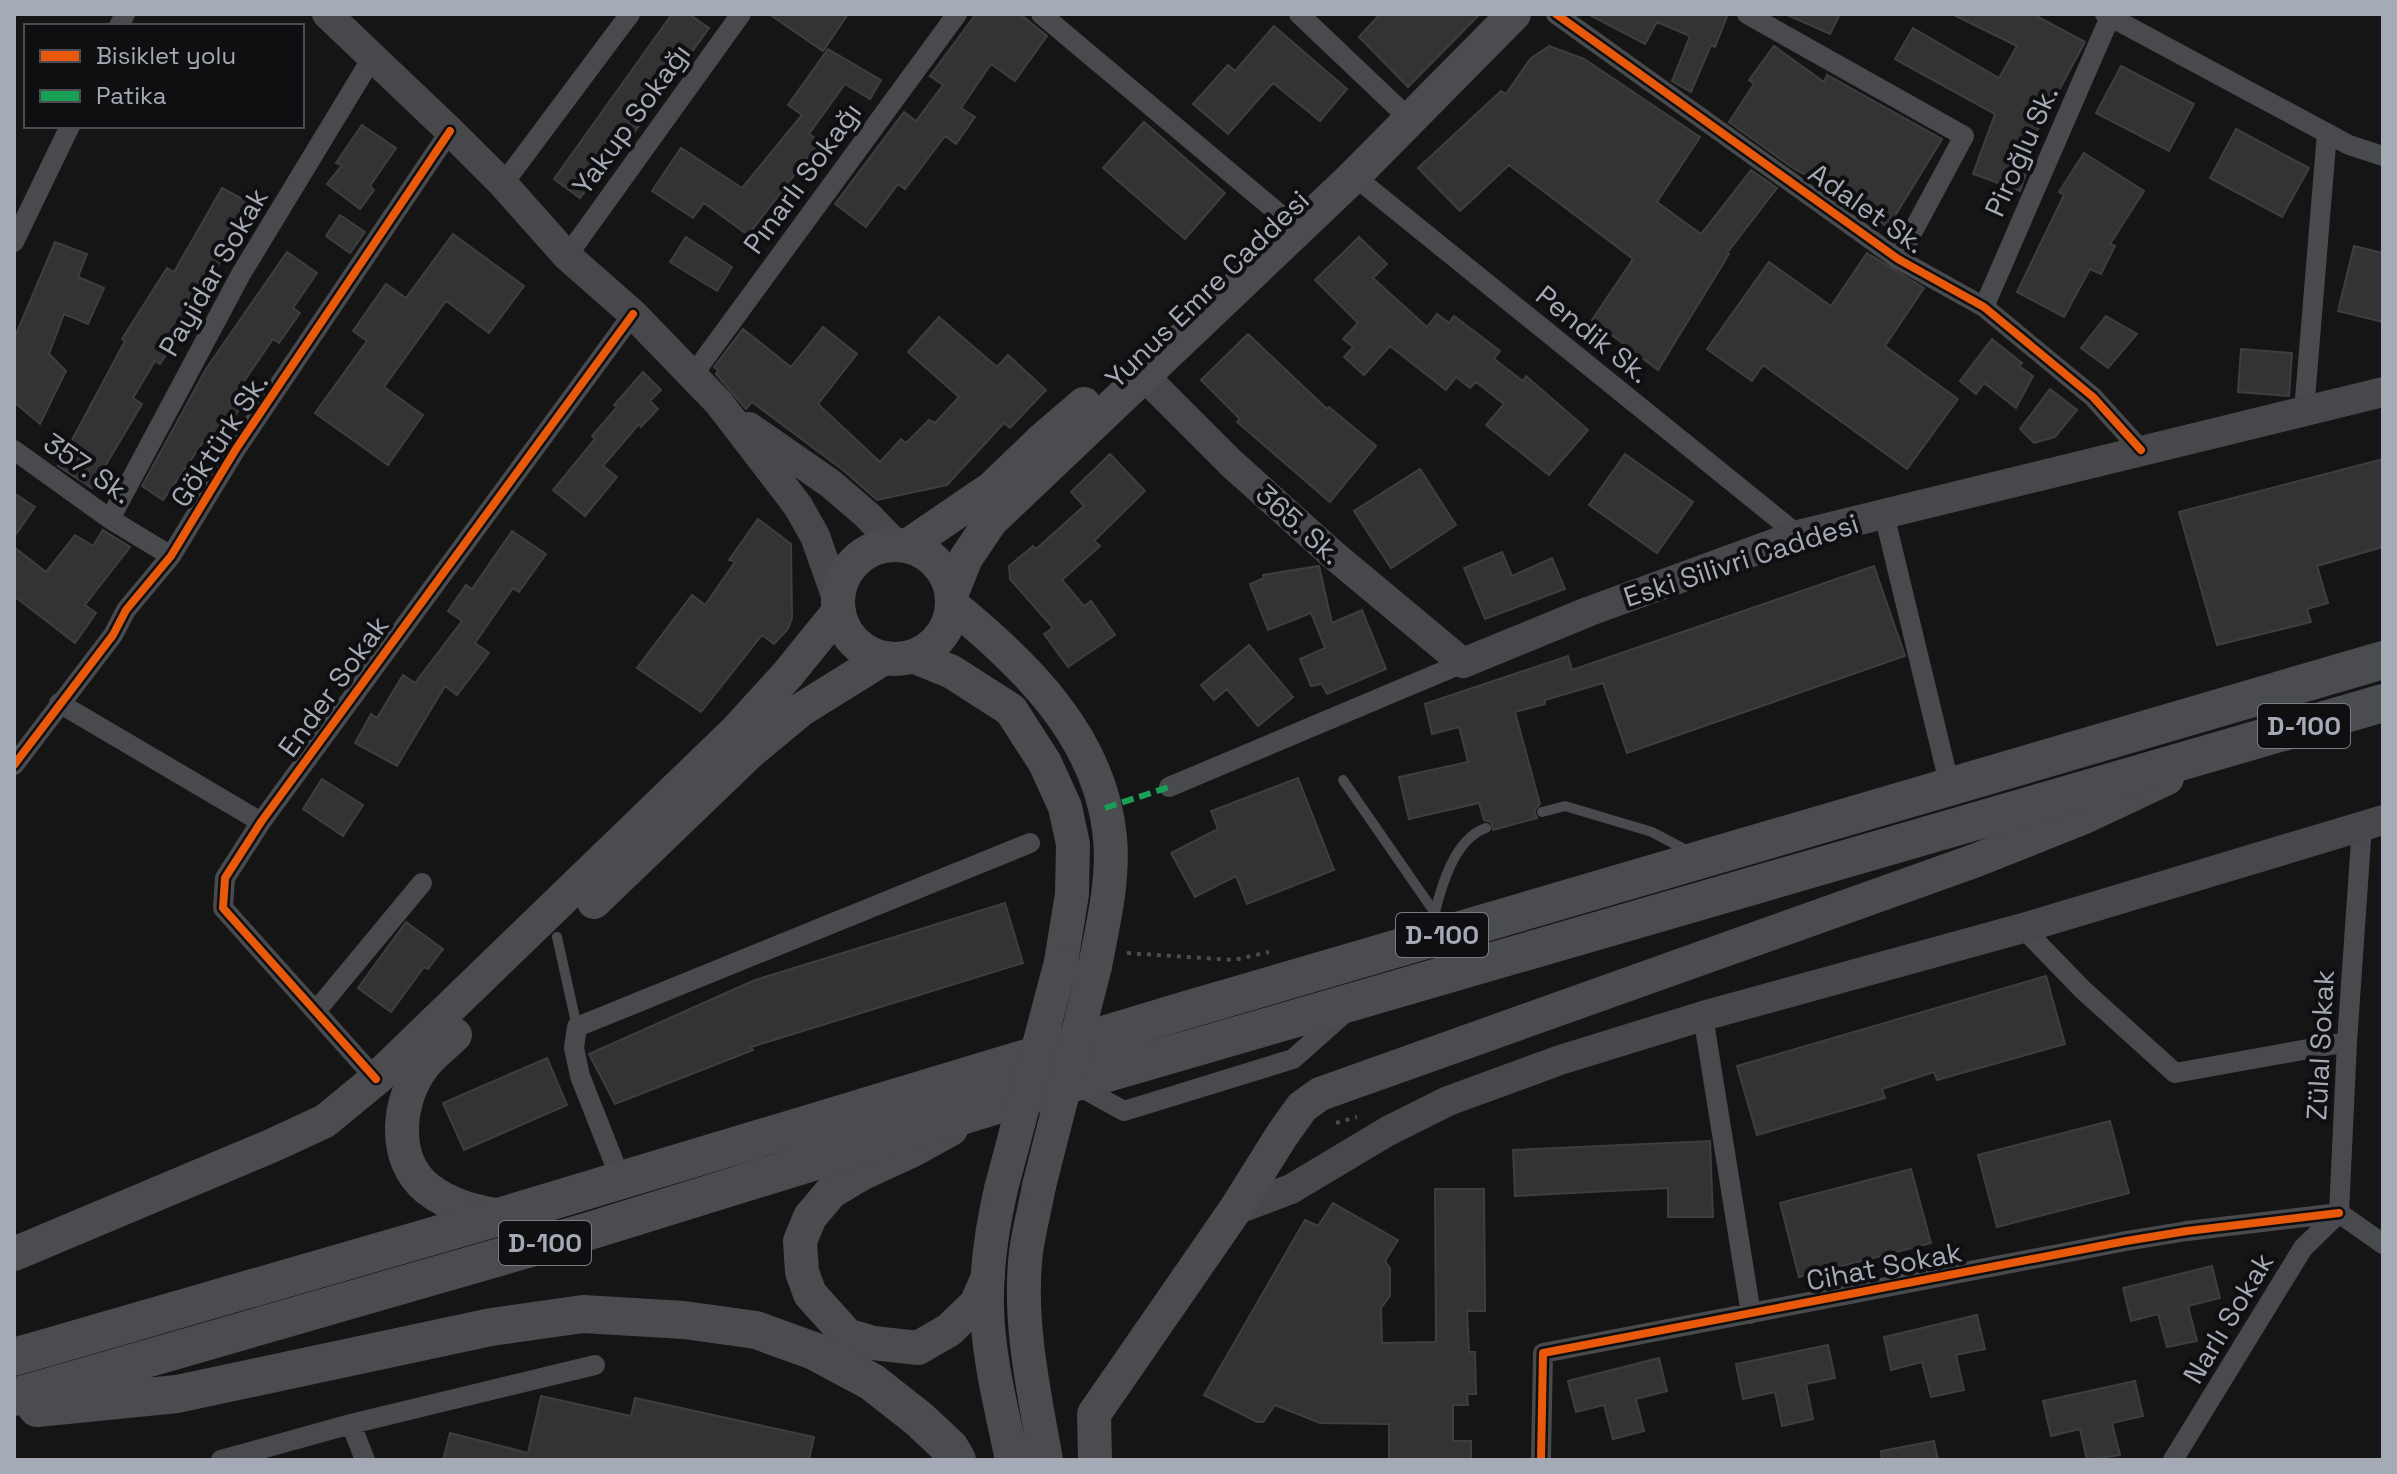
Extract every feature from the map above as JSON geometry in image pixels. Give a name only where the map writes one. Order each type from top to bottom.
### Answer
[{"type":"highway","name":"D-100","points":[[14,1357],[621,1180],[1432,926],[1705,859],[2383,660]]},
{"type":"highway","name":"D-100","points":[[14,1397],[586,1232],[990,1107],[2383,703]]},
{"type":"highway","points":[[14,1410],[177,1394],[491,1327],[583,1314],[684,1320],[756,1330],[814,1351],[872,1382],[919,1419],[950,1448],[957,1460]]},
{"type":"main road","points":[[327,14],[450,131],[503,184],[567,256],[633,314],[719,403],[831,484],[901,546]]},
{"type":"main road","name":"Yunus Emre Caddesi","points":[[901,546],[992,488],[1042,440],[1138,370],[1283,217],[1399,109],[1491,14]]},
{"type":"main road","points":[[502,1216],[469,1211],[426,1187],[407,1160],[401,1133],[405,1103],[423,1066],[750,752],[802,709],[899,657],[925,651],[939,639],[948,624],[952,599],[966,558],[991,521],[1138,370],[1354,176],[1514,14]]},
{"type":"main road","name":"365. Sk.","points":[[1138,370],[1231,463],[1297,523],[1463,663]]},
{"type":"main road","name":"Eski Silivri Caddesi","points":[[1463,663],[1590,611],[1798,535],[2383,392]]},
{"type":"main road","points":[[719,403],[798,506],[815,536],[844,629],[856,644],[871,654],[899,657],[952,672],[1011,710],[1045,763],[1065,807],[1073,844],[1072,894],[1061,962],[990,1236],[987,1308],[995,1376],[1012,1460]]},
{"type":"main road","points":[[14,1254],[325,1121],[376,1079],[737,730],[788,674],[838,606],[841,585],[849,568],[862,555],[879,548],[901,546],[923,552],[936,562],[946,576],[952,599],[1002,645],[1040,687],[1075,735],[1096,771],[1110,840],[1109,892],[1096,958],[1039,1186],[1026,1251],[1024,1299],[1032,1383],[1046,1460]]},
{"type":"main road","points":[[1095,1460],[1094,1414],[1302,1107],[1320,1094],[1974,861],[2082,818],[2225,750]]},
{"type":"main road","points":[[1235,1210],[1291,1189],[1388,1131],[1448,1101],[1560,1060],[1703,1016],[2023,928],[2373,823]]},
{"type":"main road","points":[[988,1277],[976,1304],[949,1330],[918,1348],[873,1343],[847,1335],[810,1294],[802,1272],[800,1241],[810,1217],[831,1192],[990,1107]]},
{"type":"street","points":[[503,184],[630,14]]},
{"type":"street","name":"Yakup Sokağı","points":[[567,256],[741,14]]},
{"type":"street","name":"Pınarlı Sokağı","points":[[692,376],[957,14]]},
{"type":"street","points":[[1041,14],[1283,217]]},
{"type":"street","points":[[1299,14],[1399,109]]},
{"type":"street","name":"Adalet Sk.","points":[[1556,14],[1898,259],[1984,307],[2093,397],[2141,450]]},
{"type":"street","points":[[1747,14],[1964,136],[1898,259]]},
{"type":"street","points":[[2108,15],[2349,145],[2383,156]]},
{"type":"street","name":"Piroğlu Sk.","points":[[1984,307],[2108,15]]},
{"type":"street","name":"Payidar Sokak","points":[[110,519],[241,274],[372,58]]},
{"type":"street","points":[[14,242],[69,128]]},
{"type":"street","name":"Göktürk Sk.","points":[[14,765],[113,635],[126,610],[171,556],[236,449],[450,131]]},
{"type":"street","points":[[2304,411],[2327,133]]},
{"type":"street","name":"Pendik Sk.","points":[[1354,176],[1798,535]]},
{"type":"street","name":"Ender Sokak","points":[[376,1079],[223,908],[225,878],[261,822],[633,314]]},
{"type":"street","name":"357. Sk.","points":[[14,450],[110,519],[171,556]]},
{"type":"street","points":[[1884,514],[1950,787]]},
{"type":"street","name":"Eski Silivri Caddesi","points":[[1169,787],[1463,663]]},
{"type":"street","points":[[59,703],[261,822]]},
{"type":"street","name":"Zülal Sokak","points":[[2339,1213],[2347,1042],[2373,823]]},
{"type":"street","points":[[621,1180],[580,1076],[574,1048],[577,1027],[1030,843]]},
{"type":"street","points":[[316,1011],[422,883]]},
{"type":"street","points":[[2023,928],[2083,990],[2175,1073],[2347,1042]]},
{"type":"street","points":[[1703,1016],[1751,1314]]},
{"type":"street","points":[[2339,1213],[2383,1244]]},
{"type":"street","name":"Cihat Sokak","points":[[1541,1460],[1543,1353],[2126,1241],[2339,1213]]},
{"type":"street","name":"Narlı Sokak","points":[[2173,1460],[2303,1248],[2339,1213]]},
{"type":"street","points":[[221,1460],[351,1424],[595,1365]]},
{"type":"street","points":[[351,1424],[365,1460]]},
{"type":"lane","points":[[1343,780],[1432,926]]},
{"type":"lane","points":[[1542,812],[1565,806],[1652,832],[1705,859]]},
{"type":"lane","points":[[1432,926],[1440,887],[1462,847],[1486,828]]},
{"type":"lane","points":[[557,937],[577,1027]]},
{"type":"path","points":[[1096,958],[1234,960],[1271,951]]},
{"type":"building","points":[[672,14],[689,14],[709,28],[626,144],[622,141],[580,198],[554,179]]},
{"type":"building","points":[[769,14],[848,14],[823,51]]},
{"type":"building","points":[[976,14],[1020,14],[1047,36],[1015,81],[991,64],[961,108],[975,117],[956,144],[945,136],[905,189],[898,184],[866,227],[835,204],[904,112],[916,121],[943,85],[930,76]]},
{"type":"building","points":[[1380,14],[1480,14],[1408,87],[1359,37]]},
{"type":"building","points":[[1588,14],[1728,14],[1691,92],[1672,81],[1690,36],[1657,22],[1645,44]]},
{"type":"building","points":[[1785,14],[1840,14],[1830,34]]},
{"type":"building","points":[[1952,14],[2033,14],[2085,42],[2025,153],[2032,156],[2020,191],[1973,174],[1995,114],[1895,59],[1913,28],[1999,78],[2017,46]]},
{"type":"building","points":[[1274,26],[1347,89],[1320,121],[1273,83],[1228,134],[1193,104],[1228,65],[1235,71]]},
{"type":"building","points":[[1549,46],[1584,59],[1700,137],[1657,202],[1701,234],[1751,170],[1777,188],[1727,253],[1658,370],[1592,320],[1633,259],[1509,165],[1460,211],[1418,168],[1501,91],[1506,94],[1530,59]]},
{"type":"building","points":[[1774,46],[1824,82],[1827,75],[1942,139],[1888,227],[1844,200],[1846,198],[1793,168],[1729,122],[1754,84],[1749,80]]},
{"type":"building","points":[[828,49],[881,80],[870,99],[845,84],[809,134],[820,142],[748,235],[704,203],[693,218],[652,191],[681,148],[742,188],[802,115],[788,105]]},
{"type":"building","points":[[2121,66],[2194,104],[2169,151],[2096,113]]},
{"type":"building","points":[[1144,122],[1225,193],[1185,239],[1103,168]]},
{"type":"building","points":[[362,125],[396,148],[370,186],[374,190],[360,209],[327,184],[342,165],[336,163]]},
{"type":"building","points":[[2236,129],[2309,168],[2282,217],[2210,178]]},
{"type":"building","points":[[2084,153],[2144,191],[2110,244],[2115,246],[2101,274],[2090,269],[2064,317],[2017,292],[2064,195],[2059,192]]},
{"type":"building","points":[[222,188],[253,205],[204,290],[210,294],[194,321],[191,320],[160,364],[155,361],[133,398],[142,404],[92,488],[58,466],[125,341],[122,339],[167,268],[174,272]]},
{"type":"building","points":[[340,215],[365,232],[350,253],[326,236]]},
{"type":"building","points":[[453,234],[524,286],[489,333],[446,301],[384,387],[423,415],[388,465],[315,413],[367,341],[353,331],[386,284],[406,298]]},
{"type":"building","points":[[686,237],[732,267],[717,291],[670,262]]},
{"type":"building","points":[[1359,237],[1387,264],[1373,278],[1427,327],[1437,314],[1449,323],[1454,316],[1500,351],[1494,359],[1523,381],[1526,376],[1588,430],[1549,475],[1486,425],[1504,404],[1476,382],[1470,388],[1456,377],[1446,390],[1390,346],[1364,375],[1344,357],[1353,347],[1343,339],[1358,323],[1315,280]]},
{"type":"building","points":[[55,242],[87,254],[78,277],[104,288],[88,324],[64,314],[49,354],[66,371],[40,424],[14,402],[14,339]]},
{"type":"building","points":[[2354,246],[2383,253],[2383,322],[2338,311]]},
{"type":"building","points":[[287,252],[317,273],[293,308],[300,313],[279,343],[273,339],[229,403],[239,410],[220,437],[211,431],[163,500],[142,486],[206,369]]},
{"type":"building","points":[[1867,253],[1924,288],[1885,346],[1958,399],[1907,469],[1763,365],[1752,381],[1707,349],[1769,262],[1831,306]]},
{"type":"building","points":[[2106,316],[2137,334],[2108,368],[2081,348]]},
{"type":"building","points":[[939,317],[997,367],[1008,355],[1046,390],[1010,428],[1004,423],[947,485],[877,500],[843,470],[752,402],[746,409],[716,374],[718,370],[714,367],[743,329],[791,367],[823,327],[857,354],[818,404],[880,462],[901,439],[906,443],[929,420],[935,423],[959,397],[908,352]]},
{"type":"building","points":[[1248,334],[1327,409],[1329,407],[1376,446],[1330,502],[1237,422],[1240,419],[1201,380]]},
{"type":"building","points":[[1992,339],[2033,376],[2016,408],[1984,383],[1976,394],[1960,381]]},
{"type":"building","points":[[2241,349],[2292,353],[2289,396],[2238,392]]},
{"type":"building","points":[[643,372],[661,390],[650,401],[658,409],[641,427],[639,424],[603,466],[617,477],[585,516],[553,490],[595,439],[592,436],[617,407],[614,405]]},
{"type":"building","points":[[2050,389],[2077,410],[2055,437],[2034,443],[2020,429]]},
{"type":"building","points":[[1110,454],[1145,491],[1094,541],[1100,546],[1062,580],[1084,606],[1091,601],[1115,635],[1068,667],[1044,634],[1053,628],[1010,579],[1009,566],[1033,546],[1036,549],[1084,506],[1071,492]]},
{"type":"building","points":[[1625,454],[1693,502],[1657,553],[1589,505]]},
{"type":"building","points":[[2383,459],[2383,547],[2317,566],[2328,603],[2307,609],[2311,622],[2217,645],[2179,512]]},
{"type":"building","points":[[1420,469],[1456,525],[1391,568],[1354,511]]},
{"type":"building","points":[[14,493],[35,507],[14,537]]},
{"type":"building","points":[[758,519],[791,544],[792,618],[788,629],[774,644],[762,635],[701,712],[637,668],[692,595],[705,605],[735,562],[729,560]]},
{"type":"building","points":[[103,530],[130,547],[85,605],[96,613],[75,643],[14,596],[14,547],[46,572],[75,535],[93,546]]},
{"type":"building","points":[[512,531],[546,554],[519,592],[513,588],[475,643],[489,653],[457,695],[445,686],[397,766],[355,743],[371,714],[377,718],[403,675],[415,683],[462,621],[448,611],[466,585],[472,589]]},
{"type":"building","points":[[1502,552],[1512,576],[1552,558],[1565,589],[1485,619],[1464,568]]},
{"type":"building","points":[[1319,566],[1332,623],[1362,610],[1386,669],[1327,694],[1322,684],[1311,686],[1300,659],[1325,648],[1311,613],[1268,630],[1250,584],[1264,578],[1263,575]]},
{"type":"building","points":[[1874,566],[1905,656],[1627,753],[1603,683],[1545,700],[1545,704],[1515,712],[1540,804],[1534,811],[1537,818],[1493,830],[1491,822],[1484,820],[1479,803],[1409,819],[1399,777],[1468,762],[1459,727],[1432,734],[1425,704],[1568,656],[1572,670]]},
{"type":"building","points":[[1249,645],[1293,697],[1258,726],[1227,689],[1214,700],[1201,685]]},
{"type":"building","points":[[1298,778],[1334,870],[1247,904],[1236,876],[1195,897],[1171,853],[1218,829],[1211,811]]},
{"type":"building","points":[[322,779],[363,805],[343,836],[303,809]]},
{"type":"building","points":[[1005,903],[1023,963],[751,1047],[753,1050],[615,1104],[589,1054],[755,980]]},
{"type":"building","points":[[406,922],[443,949],[428,969],[424,967],[391,1012],[358,988]]},
{"type":"building","points":[[2046,976],[2065,1044],[1937,1080],[1934,1072],[1882,1089],[1885,1098],[1757,1135],[1737,1066]]},
{"type":"building","points":[[547,1058],[567,1105],[464,1150],[443,1103]]},
{"type":"building","points":[[2110,1121],[2129,1193],[1997,1227],[1978,1155]]},
{"type":"building","points":[[1710,1141],[1713,1217],[1668,1217],[1668,1188],[1515,1196],[1513,1150]]},
{"type":"building","points":[[1911,1169],[1931,1243],[1799,1277],[1780,1203]]},
{"type":"building","points":[[1435,1189],[1484,1189],[1485,1311],[1467,1311],[1469,1352],[1475,1352],[1476,1394],[1467,1394],[1468,1405],[1453,1405],[1453,1441],[1471,1441],[1471,1460],[1389,1460],[1389,1424],[1320,1423],[1275,1405],[1263,1422],[1257,1422],[1204,1395],[1305,1220],[1318,1226],[1333,1203],[1398,1240],[1385,1261],[1390,1268],[1390,1296],[1381,1308],[1382,1343],[1436,1342]]},
{"type":"building","points":[[2212,1266],[2220,1298],[2188,1306],[2197,1341],[2167,1347],[2158,1314],[2131,1321],[2123,1288]]},
{"type":"building","points":[[1977,1315],[1985,1349],[1956,1355],[1964,1390],[1931,1397],[1922,1362],[1891,1370],[1884,1337]]},
{"type":"building","points":[[1828,1345],[1835,1378],[1806,1384],[1813,1419],[1782,1426],[1775,1392],[1743,1399],[1736,1364]]},
{"type":"building","points":[[1659,1358],[1667,1391],[1636,1399],[1644,1431],[1613,1439],[1604,1405],[1576,1412],[1568,1381]]},
{"type":"building","points":[[2135,1381],[2143,1416],[2112,1423],[2120,1455],[2087,1460],[2080,1429],[2051,1436],[2043,1401]]},
{"type":"building","points":[[541,1396],[631,1416],[635,1398],[814,1437],[809,1460],[443,1460],[450,1433],[528,1453]]},
{"type":"building","points":[[1934,1441],[1938,1460],[1882,1460],[1881,1451]]},
{"type":"marked path","points":[[1105,808],[1169,787]]},
{"type":"cycle path","points":[[1556,14],[1898,259],[1984,307],[2093,397],[2141,450]]},
{"type":"cycle path","points":[[14,765],[113,635],[126,610],[171,556],[236,449],[450,131]]},
{"type":"cycle path","points":[[376,1079],[223,908],[225,878],[261,822],[633,314]]},
{"type":"cycle path","points":[[1541,1460],[1543,1353],[2126,1241],[2339,1213]]}]
